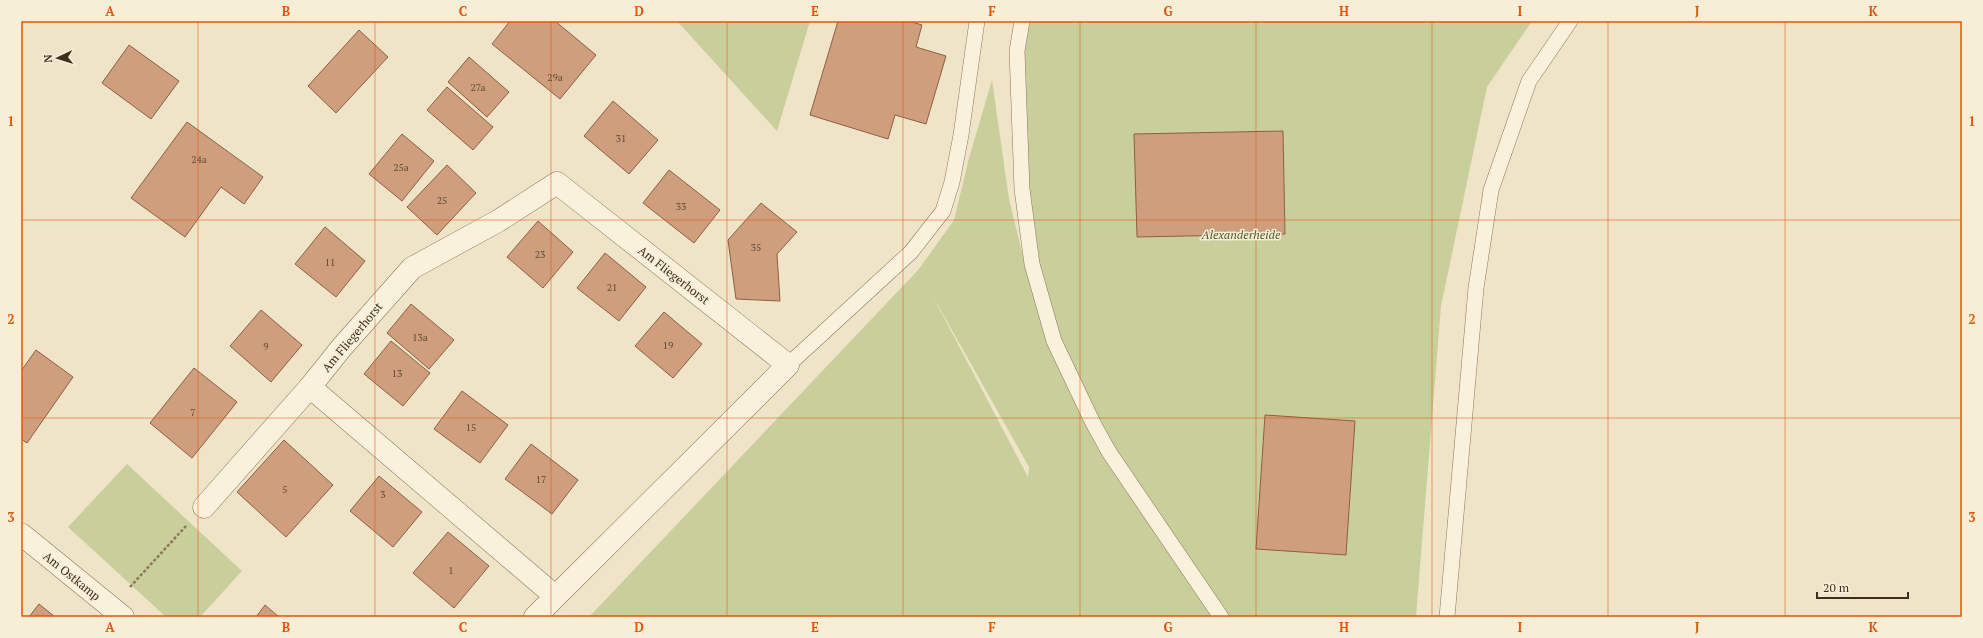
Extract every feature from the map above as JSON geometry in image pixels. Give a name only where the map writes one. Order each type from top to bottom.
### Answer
[{"type":"street","name":"Am Fliegerhorst","points":[[204,507],[412,268],[498,221],[557,183],[788,364]]},
{"type":"street","points":[[535,617],[788,364]]},
{"type":"street","points":[[310,387],[555,596]]},
{"type":"street","name":"Am Ostkamp","points":[[21,534],[117,612]]},
{"type":"lane","points":[[788,364],[911,252],[943,211],[952,182],[961,135],[977,21]]},
{"type":"lane","points":[[1022,21],[1017,52],[1022,189],[1032,264],[1054,341],[1093,423],[1109,452],[1221,617]]},
{"type":"lane","points":[[1448,617],[1476,288],[1491,190],[1530,81],[1570,21]]},
{"type":"path","points":[[117,612],[204,507]]},
{"type":"green space","points":[[677,21],[810,21],[777,131]]},
{"type":"green space","name":"Alexanderheide","points":[[1022,21],[1532,21],[1487,87],[1441,306],[1416,617],[589,617],[919,269],[954,220],[969,158],[992,80],[1009,199],[1032,293]],"holes":[[[931,293],[1029,467],[1028,477]]]},
{"type":"green space","points":[[127,464],[242,571],[200,617],[166,617],[68,527]]},
{"type":"building","points":[[510,21],[555,21],[596,55],[560,99],[492,44]]},
{"type":"building","points":[[838,21],[909,21],[922,25],[916,47],[946,56],[926,124],[895,115],[888,139],[810,115]]},
{"type":"building","points":[[359,30],[388,57],[336,113],[308,86]]},
{"type":"building","points":[[129,45],[179,81],[151,119],[102,83]]},
{"type":"building","points":[[469,57],[509,92],[487,117],[448,82]]},
{"type":"building","points":[[447,87],[493,127],[473,150],[427,110]]},
{"type":"building","points":[[613,101],[658,140],[629,174],[584,136]]},
{"type":"building","points":[[187,122],[263,177],[244,204],[221,187],[185,237],[131,198]]},
{"type":"building","points":[[1283,131],[1285,234],[1137,237],[1134,134]]},
{"type":"building","points":[[402,134],[434,161],[402,201],[369,174]]},
{"type":"building","points":[[447,165],[476,193],[437,235],[407,207]]},
{"type":"building","points":[[669,170],[720,210],[694,243],[643,203]]},
{"type":"building","points":[[761,203],[797,232],[777,254],[780,301],[736,299],[728,240]]},
{"type":"building","points":[[538,221],[573,252],[543,288],[507,257]]},
{"type":"building","points":[[325,227],[365,261],[336,297],[295,264]]},
{"type":"building","points":[[605,253],[646,287],[619,321],[577,288]]},
{"type":"building","points":[[411,304],[454,340],[429,369],[387,333]]},
{"type":"building","points":[[261,310],[302,345],[271,382],[230,346]]},
{"type":"building","points":[[664,312],[702,344],[673,378],[635,346]]},
{"type":"building","points":[[391,341],[430,373],[403,406],[364,374]]},
{"type":"building","points":[[36,350],[73,377],[27,443],[21,439],[21,371]]},
{"type":"building","points":[[194,368],[237,402],[192,458],[150,423]]},
{"type":"building","points":[[462,391],[508,425],[480,463],[434,429]]},
{"type":"building","points":[[1265,415],[1355,421],[1346,555],[1256,549]]},
{"type":"building","points":[[284,440],[333,485],[286,537],[237,492]]},
{"type":"building","points":[[531,444],[578,480],[552,514],[505,479]]},
{"type":"building","points":[[379,476],[422,512],[393,547],[350,511]]},
{"type":"building","points":[[448,532],[489,566],[454,608],[413,573]]},
{"type":"building","points":[[39,604],[55,617],[29,617]]},
{"type":"building","points":[[265,605],[279,617],[256,617]]}]
